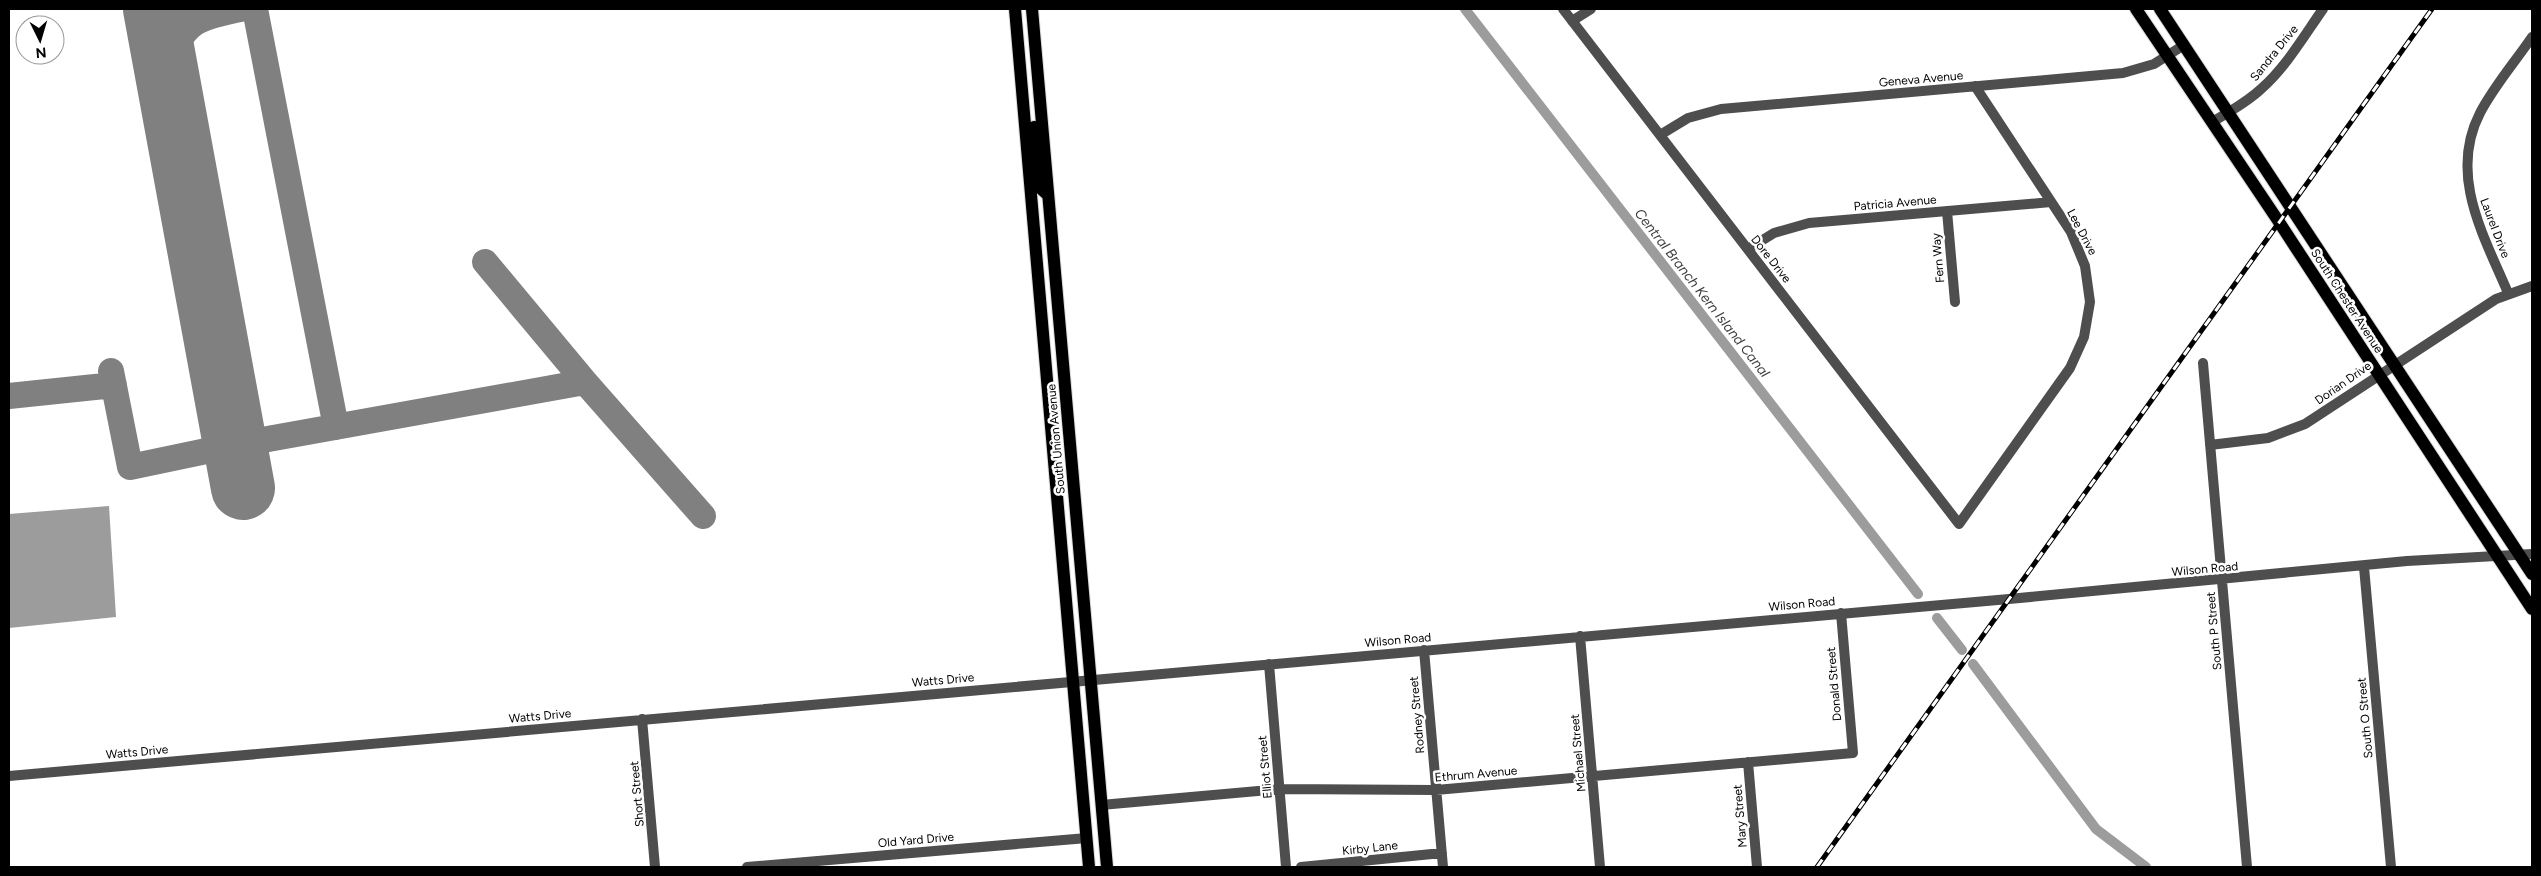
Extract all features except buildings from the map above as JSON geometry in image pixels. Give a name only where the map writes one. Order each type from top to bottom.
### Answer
[{"type":"main road","name":"South Union Avenue","points":[[1015,9],[1089,867]]},
{"type":"main road","points":[[1023,9],[1027,49],[1038,72]]},
{"type":"main road","name":"South Union Avenue","points":[[1032,9],[1107,867]]},
{"type":"main road","name":"South Chester Avenue","points":[[2136,9],[2532,609]]},
{"type":"main road","name":"South Chester Avenue","points":[[2160,9],[2394,364],[2526,554],[2532,574]]},
{"type":"main road","points":[[1024,110],[1031,113],[1033,119],[1039,187],[1048,195]]},
{"type":"main road","points":[[1048,389],[1065,388]]},
{"type":"street","name":"Dore Drive","points":[[1563,9],[1959,524]]},
{"type":"street","points":[[1572,20],[1591,9]]},
{"type":"street","name":"Sandra Drive","points":[[2212,122],[2246,102],[2272,78],[2323,9]]},
{"type":"street","name":"Laurel Drive","points":[[2508,293],[2474,214],[2467,180],[2468,157],[2473,131],[2480,114],[2532,37]]},
{"type":"street","name":"Geneva Avenue","points":[[1660,135],[1688,118],[1721,109],[2124,73],[2154,64],[2184,45]]},
{"type":"street","name":"Lee Drive","points":[[1959,524],[2070,368],[2084,337],[2090,302],[2085,266],[2071,232],[1975,86]]},
{"type":"street","name":"Patricia Avenue","points":[[1748,249],[1774,234],[1809,223],[2051,202]]},
{"type":"street","name":"Fern Way","points":[[1947,211],[1955,302]]},
{"type":"street","name":"Dorian Drive","points":[[2210,445],[2250,441],[2288,431],[2320,414],[2378,374],[2508,293],[2532,286]]},
{"type":"street","name":"South P Street","points":[[2202,363],[2247,867]]},
{"type":"street","name":"Wilson Road","points":[[1073,681],[2222,580],[2364,567],[2407,561],[2526,554]]},
{"type":"street","name":"South O Street","points":[[2364,567],[2391,867]]},
{"type":"street","name":"Donald Street","points":[[1841,613],[1853,753]]},
{"type":"street","name":"Michael Street","points":[[1580,636],[1600,867]]},
{"type":"street","name":"Rodney Street","points":[[1424,650],[1443,867]]},
{"type":"street","name":"Elliot Street","points":[[1268,664],[1286,867]]},
{"type":"street","name":"Watts Drive","points":[[9,776],[1073,681]]},
{"type":"street","name":"Short Street","points":[[642,719],[656,867]]},
{"type":"street","name":"Ethrum Avenue","points":[[1102,805],[1280,790],[1436,790],[1853,753]]},
{"type":"street","name":"Mary Street","points":[[1748,762],[1757,867]]},
{"type":"street","name":"Old Yard Drive","points":[[748,867],[1087,838]]},
{"type":"street","name":"Kirby Lane","points":[[1301,867],[1442,854]]},
{"type":"shaded area","points":[[109,506],[116,617],[9,628],[9,514]]},
{"type":"waterway","name":"Central Branch Kern Island Canal","points":[[1465,9],[1918,594]]},
{"type":"waterway","name":"Central Branch Kern Island Canal","points":[[1937,618],[1962,650]]},
{"type":"waterway","name":"Central Branch Kern Island Canal","points":[[1973,664],[2096,829],[2146,867]]},
{"type":"taxiway","points":[[172,9],[202,17]]},
{"type":"taxiway","points":[[165,65],[186,30],[193,24],[211,16],[240,9]]},
{"type":"taxiway","points":[[255,9],[336,427]]},
{"type":"taxiway","points":[[485,262],[585,382],[703,516]]},
{"type":"taxiway","points":[[111,371],[130,467],[235,445],[585,382]]},
{"type":"taxiway","points":[[9,396],[114,385]]},
{"type":"runway","points":[[155,9],[243,488]]},
{"type":"railway","points":[[1817,867],[2432,9]]}]
